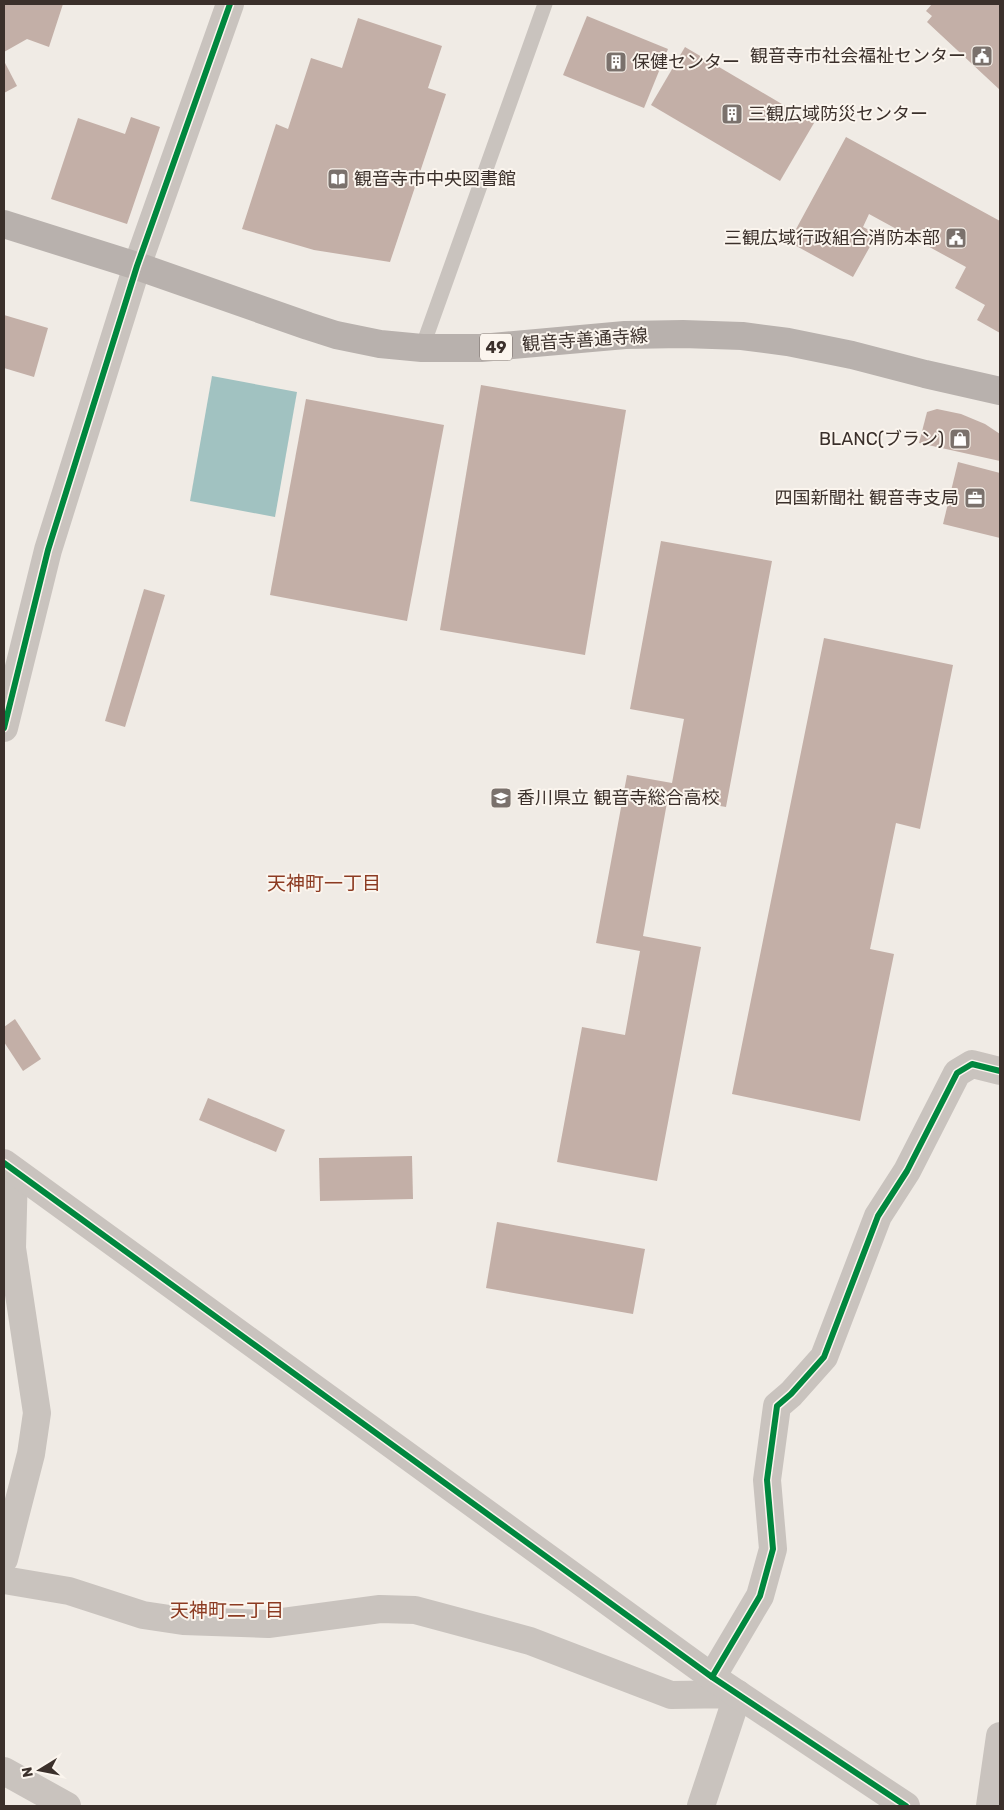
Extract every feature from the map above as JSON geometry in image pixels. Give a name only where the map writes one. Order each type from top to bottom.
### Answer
[{"type":"main road","name":"観音寺善通寺線","points":[[4,224],[136,266],[336,334],[380,344],[422,348],[481,348],[624,335],[742,336],[788,342],[852,355],[1000,391]]},
{"type":"street","points":[[4,728],[48,550],[136,266],[230,4]]},
{"type":"street","points":[[712,1677],[760,1596],[773,1549],[767,1480],[777,1406],[791,1394],[824,1356],[878,1216],[907,1171],[957,1073],[972,1064],[1000,1071]]},
{"type":"street","points":[[9,1167],[712,1677],[906,1806]]},
{"type":"street","points":[[4,1559],[32,1454],[36,1412],[12,1248],[9,1167]]},
{"type":"street","points":[[4,1580],[69,1591],[143,1615],[183,1621],[268,1624],[380,1609],[415,1610],[530,1642],[671,1695],[738,1694]]},
{"type":"street","points":[[701,1806],[738,1694]]},
{"type":"street","points":[[990,1806],[1000,1736]]},
{"type":"street","points":[[4,1771],[67,1806]]},
{"type":"lane","points":[[422,348],[545,4]]},
{"type":"water","points":[[212,376],[297,392],[275,517],[190,501]]},
{"type":"building","points":[[4,4],[63,4],[49,47],[27,39],[4,52]]},
{"type":"building","name":"観音寺市社会福祉センター","points":[[932,4],[1000,4],[1000,90],[927,22],[932,16],[926,11]]},
{"type":"building","name":"保健センター","points":[[587,16],[668,49],[644,108],[563,75]]},
{"type":"building","name":"観音寺市中央図書館","points":[[358,18],[442,46],[428,88],[446,94],[390,262],[314,250],[242,229],[276,124],[288,129],[311,58],[342,68]]},
{"type":"building","name":"三観広域防災センター","points":[[685,47],[814,123],[780,181],[651,105]]},
{"type":"building","points":[[4,61],[17,86],[4,93]]},
{"type":"building","points":[[131,117],[160,127],[127,224],[51,199],[78,118],[125,134]]},
{"type":"building","name":"三観広域行政組合消防本部","points":[[846,137],[1000,221],[1000,333],[977,320],[985,305],[955,288],[966,267],[869,214],[863,227],[877,234],[853,277],[789,242]]},
{"type":"building","points":[[4,315],[48,328],[34,377],[4,368]]},
{"type":"building","points":[[481,385],[626,410],[585,655],[440,630]]},
{"type":"building","points":[[306,399],[444,425],[407,621],[270,595]]},
{"type":"building","name":"BLANC(ブラン)","points":[[937,409],[961,414],[985,424],[1000,434],[1000,461],[919,443],[927,412]]},
{"type":"building","name":"四国新聞社 観音寺支局","points":[[958,462],[1000,473],[1000,538],[943,524]]},
{"type":"building","points":[[661,541],[772,561],[726,807],[668,797],[643,936],[701,947],[657,1181],[557,1162],[582,1027],[625,1035],[640,951],[596,943],[627,775],[672,783],[684,719],[630,709]]},
{"type":"building","points":[[144,589],[165,595],[125,727],[105,721]]},
{"type":"building","points":[[824,638],[953,665],[920,829],[896,823],[870,949],[894,954],[860,1121],[732,1094]]},
{"type":"building","points":[[15,1019],[41,1059],[23,1071],[4,1042],[4,1027]]},
{"type":"building","points":[[208,1098],[285,1130],[276,1152],[199,1120]]},
{"type":"building","points":[[412,1156],[413,1199],[320,1201],[319,1158]]},
{"type":"building","points":[[497,1222],[645,1249],[633,1314],[486,1288]]},
{"type":"cycle path","points":[[4,728],[48,550],[137,266],[230,4]]},
{"type":"cycle path","points":[[712,1677],[760,1596],[773,1549],[767,1480],[777,1406],[791,1394],[824,1357],[878,1216],[907,1171],[957,1073],[972,1064],[1000,1071]]},
{"type":"cycle path","points":[[4,1163],[712,1677],[906,1806]]},
{"type":"place","name":"観音寺市社会福祉センター","points":[[982,56]]},
{"type":"place","name":"保健センター","points":[[616,62]]},
{"type":"place","name":"三観広域防災センター","points":[[732,114]]},
{"type":"place","name":"観音寺市中央図書館","points":[[338,179]]},
{"type":"place","name":"三観広域行政組合消防本部","points":[[956,238]]},
{"type":"place","name":"BLANC(ブラン)","points":[[960,439]]},
{"type":"place","name":"四国新聞社 観音寺支局","points":[[975,498]]},
{"type":"place","name":"香川県立 観音寺総合高校","points":[[501,798]]},
{"type":"district","name":"天神町一丁目","points":[[324,883]]},
{"type":"district","name":"天神町二丁目","points":[[227,1610]]}]
